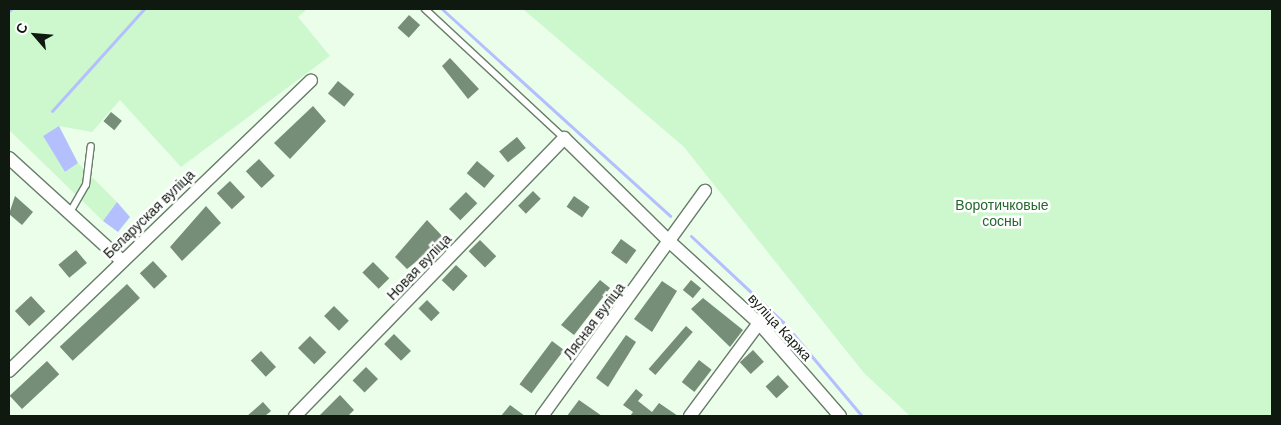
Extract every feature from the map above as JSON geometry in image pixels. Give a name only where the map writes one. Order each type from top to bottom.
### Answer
[{"type":"street","name":"Беларуская вуліца","points":[[9,371],[311,80]]},
{"type":"street","points":[[564,138],[670,244]]},
{"type":"street","name":"Новая вуліца","points":[[294,416],[564,138]]},
{"type":"street","points":[[9,158],[122,261]]},
{"type":"street","name":"Лясная вуліца","points":[[542,416],[670,244],[705,191]]},
{"type":"street","name":"вуліца Каржа","points":[[670,244],[759,323],[840,416]]},
{"type":"street","points":[[690,416],[759,323]]},
{"type":"lane","points":[[425,9],[564,138]]},
{"type":"lane","points":[[69,214],[86,185],[92,146]]},
{"type":"green space","points":[[9,9],[307,9],[298,17],[330,56],[181,167],[120,100],[92,132],[59,126],[43,136],[65,172],[78,163],[117,202],[103,221],[9,130]]},
{"type":"green space","name":"Воротичковые сосны","points":[[523,9],[1272,9],[1272,416],[910,416],[864,373],[684,147]]},
{"type":"water","points":[[59,126],[78,163],[65,172],[43,136]]},
{"type":"water","points":[[117,202],[130,217],[118,232],[103,221]]},
{"type":"building","points":[[409,15],[420,25],[409,38],[398,28]]},
{"type":"building","points":[[450,58],[479,89],[468,99],[442,66]]},
{"type":"building","points":[[338,81],[354,94],[344,107],[328,93]]},
{"type":"building","points":[[313,106],[326,121],[290,159],[274,143]]},
{"type":"building","points":[[111,112],[122,121],[114,130],[103,121]]},
{"type":"building","points":[[517,137],[526,148],[508,162],[499,151]]},
{"type":"building","points":[[259,159],[275,176],[262,188],[246,171]]},
{"type":"building","points":[[477,161],[495,176],[484,188],[467,173]]},
{"type":"building","points":[[230,181],[245,197],[232,209],[217,193]]},
{"type":"building","points":[[533,191],[541,199],[526,214],[518,206]]},
{"type":"building","points":[[466,192],[477,203],[460,220],[449,209]]},
{"type":"building","points":[[15,196],[33,212],[22,225],[9,214]]},
{"type":"building","points":[[574,196],[590,207],[582,218],[567,207]]},
{"type":"building","points":[[206,206],[221,223],[182,261],[170,247]]},
{"type":"building","points":[[427,220],[445,239],[407,269],[395,257]]},
{"type":"building","points":[[621,239],[636,250],[626,264],[611,253]]},
{"type":"building","points":[[480,240],[496,256],[485,268],[469,251]]},
{"type":"building","points":[[76,250],[87,263],[69,278],[58,265]]},
{"type":"building","points":[[153,261],[167,276],[154,289],[140,273]]},
{"type":"building","points":[[373,262],[389,278],[379,289],[362,273]]},
{"type":"building","points":[[456,265],[468,276],[453,291],[442,280]]},
{"type":"building","points":[[600,280],[610,288],[574,335],[561,325]]},
{"type":"building","points":[[691,280],[701,288],[693,298],[683,290]]},
{"type":"building","points":[[662,281],[677,291],[652,332],[634,319]]},
{"type":"building","points":[[127,284],[140,298],[73,361],[60,347]]},
{"type":"building","points":[[31,296],[45,311],[29,326],[15,311]]},
{"type":"building","points":[[703,298],[743,330],[730,347],[691,309]]},
{"type":"building","points":[[427,300],[440,313],[431,321],[419,308]]},
{"type":"building","points":[[334,306],[349,321],[339,331],[324,316]]},
{"type":"building","points":[[686,326],[693,332],[655,375],[649,369]]},
{"type":"building","points":[[394,334],[411,351],[401,361],[384,344]]},
{"type":"building","points":[[626,335],[636,342],[608,387],[596,378]]},
{"type":"building","points":[[310,336],[326,352],[314,364],[298,348]]},
{"type":"building","points":[[552,341],[564,350],[531,393],[520,384]]},
{"type":"building","points":[[753,350],[764,362],[751,374],[740,362]]},
{"type":"building","points":[[261,351],[276,367],[266,377],[251,361]]},
{"type":"building","points":[[699,360],[712,370],[694,392],[682,382]]},
{"type":"building","points":[[47,361],[59,374],[22,409],[10,396]]},
{"type":"building","points":[[366,367],[378,379],[365,392],[353,380]]},
{"type":"building","points":[[778,375],[789,387],[776,398],[766,387]]},
{"type":"building","points":[[636,389],[643,395],[638,401],[652,412],[659,403],[678,416],[630,416],[633,412],[623,405]]},
{"type":"building","points":[[340,395],[354,410],[348,416],[319,416]]},
{"type":"building","points":[[579,400],[602,416],[567,416]]},
{"type":"building","points":[[263,402],[271,411],[265,416],[247,416]]},
{"type":"building","points":[[510,405],[525,416],[501,416]]},
{"type":"waterway","points":[[52,111],[144,9]]},
{"type":"waterway","points":[[442,9],[670,216]]},
{"type":"waterway","points":[[691,236],[783,322],[862,416]]}]
